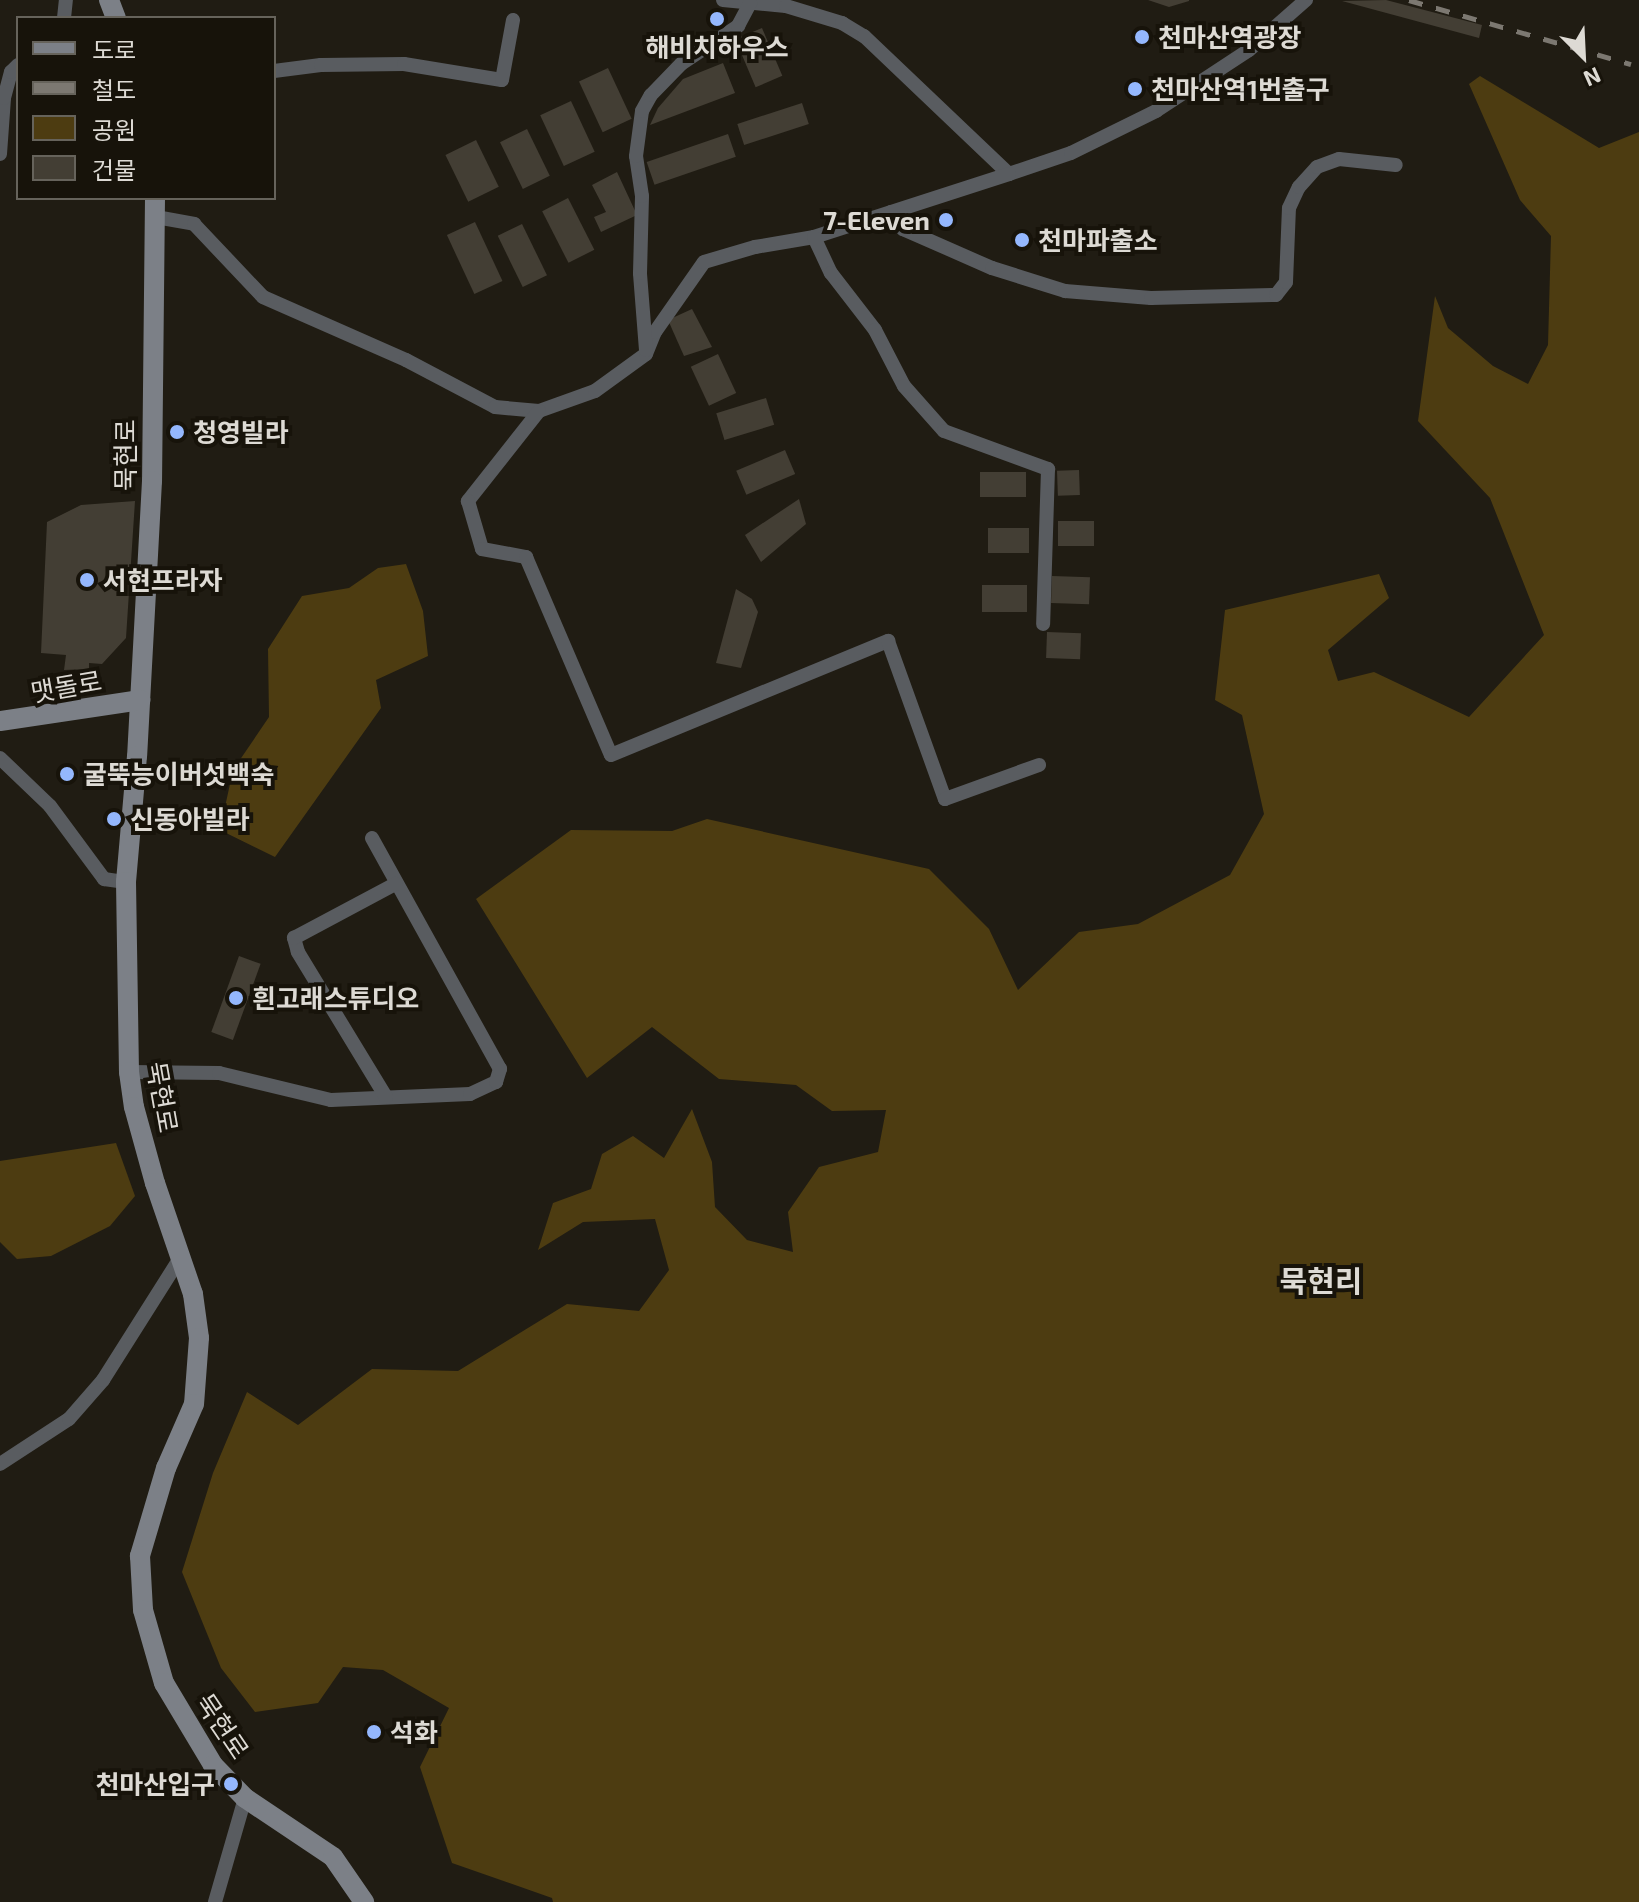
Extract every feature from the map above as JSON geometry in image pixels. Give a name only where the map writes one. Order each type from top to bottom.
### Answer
[{"type":"street","points":[[723,0],[786,6],[842,23],[864,36],[1009,174]]},
{"type":"street","points":[[156,207],[194,224],[263,297],[406,360],[495,407],[539,411],[595,391],[646,354],[655,332],[704,262],[755,247],[814,237],[1071,153],[1156,111],[1249,50],[1306,0]]},
{"type":"street","points":[[646,354],[640,273],[642,196],[636,156],[642,111],[651,95],[681,64],[738,26],[750,3]]},
{"type":"street","points":[[276,71],[321,65],[404,64],[502,80],[513,20]]},
{"type":"street","points":[[0,154],[4,98],[11,72],[16,67]]},
{"type":"street","points":[[891,212],[903,229],[992,268],[1065,291],[1151,298],[1276,295],[1286,282],[1289,208],[1299,187],[1317,167],[1339,159],[1396,165]]},
{"type":"street","name":"묵현로","points":[[156,207],[150,397],[152,481],[126,882],[129,1072],[146,1153],[193,1294],[199,1338],[194,1404],[166,1468],[140,1556],[143,1610],[164,1683],[213,1765],[245,1798],[333,1857],[364,1902]]},
{"type":"street","points":[[814,237],[831,273],[875,330],[904,386],[944,431],[1048,469],[1043,624]]},
{"type":"street","points":[[539,411],[468,501],[482,549],[526,557],[611,755],[888,641],[945,799],[1039,765]]},
{"type":"street","name":"맷돌로","points":[[0,721],[140,700]]},
{"type":"street","points":[[0,758],[50,806],[104,879],[126,882]]},
{"type":"street","points":[[129,1072],[219,1073],[331,1100],[470,1094],[496,1082],[500,1069],[372,838]]},
{"type":"street","points":[[386,1097],[298,952],[294,938],[395,884]]},
{"type":"street","points":[[0,1464],[69,1419],[103,1380],[180,1258]]},
{"type":"street","points":[[215,1902],[245,1798]]},
{"type":"green space","points":[[1480,76],[1599,148],[1639,132],[1639,1902],[553,1902],[552,1898],[452,1863],[420,1767],[449,1708],[383,1670],[343,1667],[318,1703],[255,1712],[221,1668],[182,1572],[213,1473],[247,1392],[298,1425],[372,1369],[458,1371],[567,1304],[639,1311],[669,1270],[655,1219],[583,1222],[538,1250],[553,1203],[591,1189],[602,1154],[633,1136],[664,1158],[692,1109],[712,1162],[715,1207],[747,1240],[793,1252],[788,1212],[819,1167],[878,1152],[886,1110],[832,1111],[796,1085],[719,1079],[652,1027],[587,1078],[476,899],[571,830],[672,831],[707,819],[929,869],[989,929],[1018,990],[1079,932],[1138,924],[1230,875],[1264,814],[1242,715],[1215,700],[1225,610],[1379,574],[1389,598],[1328,650],[1338,681],[1374,672],[1469,717],[1544,635],[1490,498],[1418,421],[1435,296],[1448,328],[1493,366],[1528,384],[1548,345],[1551,236],[1520,200],[1469,84]]},
{"type":"green space","points":[[406,564],[423,611],[428,656],[376,680],[381,708],[275,857],[220,830],[233,770],[269,717],[268,649],[302,596],[349,588],[378,568]]},
{"type":"green space","points":[[116,1143],[135,1196],[110,1226],[51,1256],[17,1259],[0,1242],[0,1161]]},
{"type":"building","points":[[1148,0],[1189,0],[1189,1],[1169,7]]},
{"type":"building","points":[[1386,0],[1482,25],[1479,38],[1342,1]]},
{"type":"building","points":[[762,28],[782,76],[756,87],[735,39]]},
{"type":"building","points":[[723,63],[735,93],[650,125],[658,108],[683,79]]},
{"type":"building","points":[[608,68],[632,119],[603,132],[579,82]]},
{"type":"building","points":[[571,101],[595,152],[564,166],[540,115]]},
{"type":"building","points":[[802,103],[809,124],[744,145],[737,124]]},
{"type":"building","points":[[527,129],[550,176],[523,189],[500,142]]},
{"type":"building","points":[[728,134],[736,157],[654,185],[647,162]]},
{"type":"building","points":[[476,140],[499,187],[468,202],[445,155]]},
{"type":"building","points":[[617,172],[637,215],[601,232],[594,217],[606,212],[592,185]]},
{"type":"building","points":[[568,198],[594,250],[568,263],[542,211]]},
{"type":"building","points":[[475,222],[502,281],[474,294],[447,235]]},
{"type":"building","points":[[522,224],[547,275],[523,287],[498,236]]},
{"type":"building","points":[[692,309],[712,347],[684,356],[668,320]]},
{"type":"building","points":[[718,354],[736,393],[709,406],[691,367]]},
{"type":"building","points":[[766,398],[774,425],[724,440],[716,413]]},
{"type":"building","points":[[785,450],[795,474],[746,495],[736,471]]},
{"type":"building","points":[[1079,470],[1080,495],[1058,496],[1057,471]]},
{"type":"building","points":[[980,472],[1026,472],[1026,497],[980,497]]},
{"type":"building","points":[[799,499],[806,524],[761,562],[745,535]]},
{"type":"building","name":"서현프라자","points":[[135,501],[126,638],[102,664],[89,663],[89,669],[64,670],[66,655],[41,653],[47,522],[81,505]]},
{"type":"building","points":[[1058,521],[1094,521],[1094,546],[1058,546]]},
{"type":"building","points":[[988,528],[1029,528],[1029,553],[988,553]]},
{"type":"building","points":[[1052,576],[1090,577],[1089,604],[1051,603]]},
{"type":"building","points":[[982,585],[1027,585],[1027,612],[982,612]]},
{"type":"building","points":[[736,589],[752,599],[758,612],[741,668],[716,663]]},
{"type":"building","points":[[1047,632],[1081,633],[1080,659],[1046,658]]},
{"type":"building","name":"흰고래스튜디오","points":[[239,956],[261,964],[233,1040],[211,1032]]},
{"type":"railway","points":[[1409,0],[1631,64]]},
{"type":"place","name":"해비치하우스","points":[[717,19]]},
{"type":"place","name":"천마산역광장","points":[[1142,37]]},
{"type":"place","name":"천마산역1번출구","points":[[1135,89]]},
{"type":"place","name":"7-Eleven","points":[[946,220]]},
{"type":"place","name":"천마파출소","points":[[1022,240]]},
{"type":"place","name":"청영빌라","points":[[177,432]]},
{"type":"place","name":"서현프라자","points":[[87,580]]},
{"type":"place","name":"굴뚝능이버섯백숙","points":[[67,774]]},
{"type":"place","name":"신동아빌라","points":[[114,819]]},
{"type":"place","name":"흰고래스튜디오","points":[[236,998]]},
{"type":"place","name":"석화","points":[[374,1732]]},
{"type":"place","name":"천마산입구","points":[[231,1784]]},
{"type":"district","name":"묵현리","points":[[1321,1280]]}]
